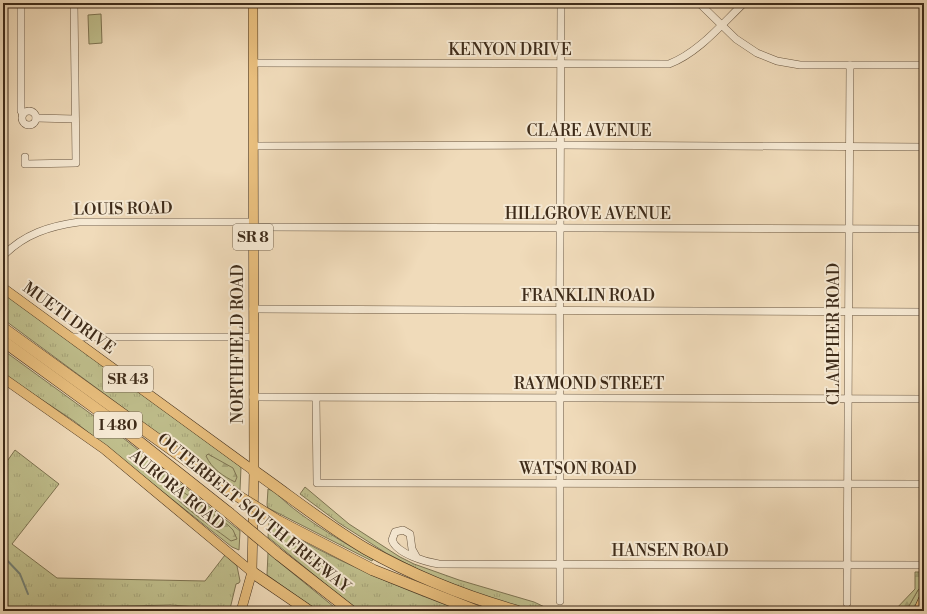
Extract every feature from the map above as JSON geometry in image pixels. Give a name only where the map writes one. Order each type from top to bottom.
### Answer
[{"type":"highway","name":"OUTERBELT SOUTH FREEWAY","points":[[3,328],[225,488],[278,521],[373,570],[477,611]]},
{"type":"highway","name":"OUTERBELT SOUTH FREEWAY","points":[[3,341],[97,409],[351,611]]},
{"type":"highway","points":[[254,471],[338,531],[391,562],[440,584],[517,611]]},
{"type":"highway","points":[[252,572],[309,611]]},
{"type":"highway","points":[[918,611],[924,600]]},
{"type":"main road","name":"NORTHFIELD ROAD","points":[[241,611],[252,572],[254,471],[253,3]]},
{"type":"main road","name":"MUETI DRIVE","points":[[3,288],[254,471]]},
{"type":"main road","name":"AURORA ROAD","points":[[3,378],[104,449],[252,572]]},
{"type":"street","points":[[21,3],[22,122],[28,126],[34,123],[36,118]]},
{"type":"street","points":[[25,157],[25,164],[76,163],[74,3]]},
{"type":"street","points":[[560,601],[560,398],[558,310],[561,228],[561,3]]},
{"type":"street","points":[[699,3],[746,47],[756,53],[777,61],[800,65],[924,66]]},
{"type":"street","name":"KENYON DRIVE","points":[[253,64],[669,64],[682,59],[694,50],[744,3]]},
{"type":"street","name":"CLAMPHER ROAD","points":[[847,602],[850,65]]},
{"type":"street","points":[[23,114],[32,112],[36,118]]},
{"type":"street","points":[[36,118],[75,119]]},
{"type":"street","name":"CLARE AVENUE","points":[[253,146],[560,145],[924,147]]},
{"type":"street","name":"LOUIS ROAD","points":[[3,256],[14,245],[31,235],[55,226],[79,222],[253,225]]},
{"type":"street","name":"HILLGROVE AVENUE","points":[[253,225],[561,228],[924,228]]},
{"type":"street","name":"FRANKLIN ROAD","points":[[253,309],[924,312]]},
{"type":"street","points":[[70,337],[253,337]]},
{"type":"street","name":"RAYMOND STREET","points":[[253,397],[924,400]]},
{"type":"street","name":"WATSON ROAD","points":[[316,398],[317,483],[924,484]]},
{"type":"street","name":"HANSEN ROAD","points":[[417,558],[439,564],[924,565]]},
{"type":"green space","points":[[101,14],[102,43],[89,44],[88,15]]},
{"type":"green space","points":[[3,293],[241,467],[240,490],[175,446],[3,319]]},
{"type":"green space","points":[[3,350],[113,430],[240,531],[239,550],[232,547],[74,421],[3,374]]},
{"type":"green space","points":[[15,450],[59,484],[12,544],[57,578],[205,581],[225,555],[237,566],[240,581],[236,584],[230,609],[170,605],[84,607],[84,611],[3,611],[3,467]]},
{"type":"green space","points":[[208,454],[233,468],[237,477],[235,482],[222,475],[208,461],[206,456]]},
{"type":"green space","points":[[167,480],[228,525],[233,530],[237,539],[231,541],[191,511],[173,494],[168,486]]},
{"type":"green space","points":[[305,487],[349,524],[400,557],[414,564],[459,580],[534,602],[551,610],[573,611],[534,611],[489,598],[427,574],[386,553],[339,523],[300,494]]},
{"type":"green space","points":[[268,489],[276,492],[294,509],[321,528],[373,559],[372,561],[268,508]]},
{"type":"green space","points":[[269,522],[340,560],[413,592],[463,611],[358,611],[268,537]]},
{"type":"green space","points":[[268,553],[339,611],[318,611],[267,575]]},
{"type":"green space","points":[[915,572],[924,572],[924,584],[918,590],[906,611],[894,611],[915,589]]},
{"type":"green space","points":[[924,584],[922,594],[913,611],[906,611],[918,590]]},
{"type":"waterway","points":[[3,556],[20,574],[28,594]]}]
